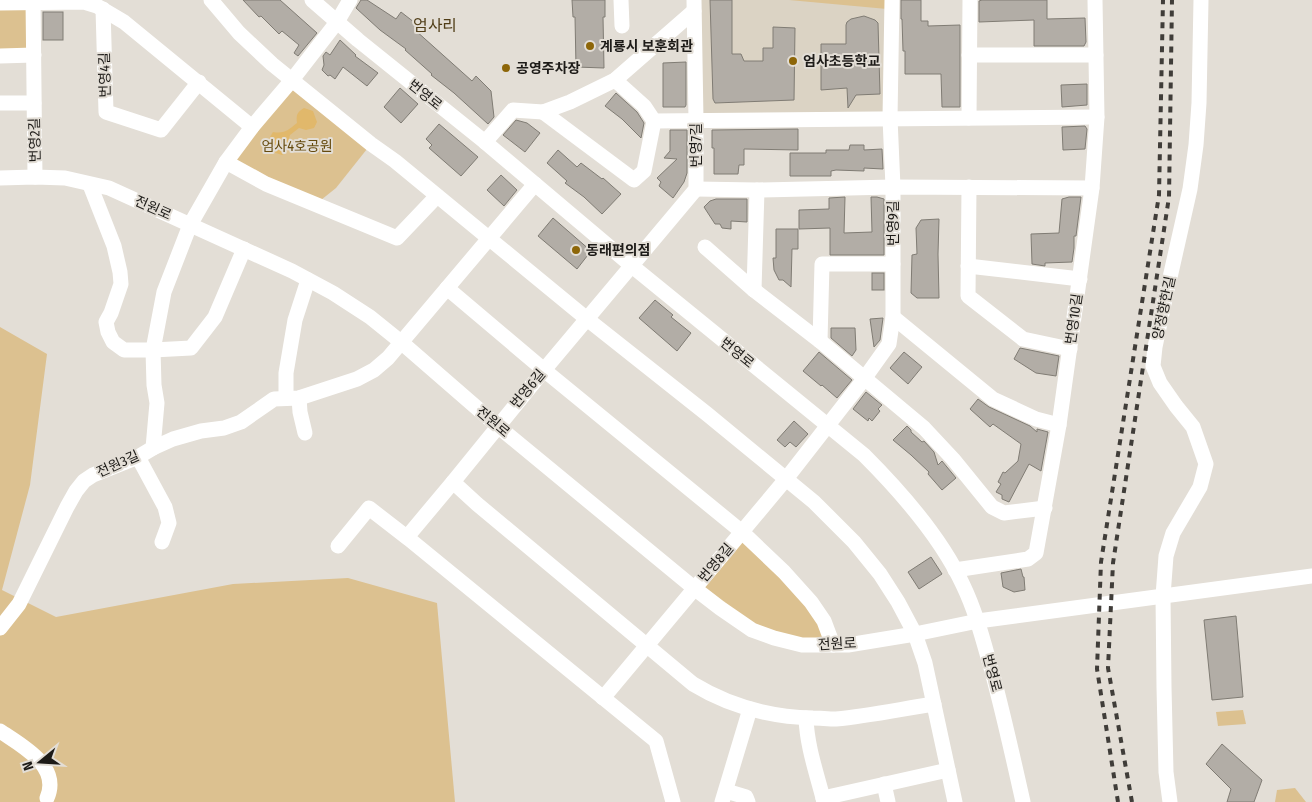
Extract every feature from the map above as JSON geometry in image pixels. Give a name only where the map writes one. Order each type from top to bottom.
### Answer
[{"type":"street","points":[[211,0],[239,33],[272,64],[707,414],[814,502],[854,542],[880,574],[915,634],[925,663],[955,802]]},
{"type":"street","name":"번영로","points":[[312,0],[632,266],[864,455],[892,483],[942,549],[963,585],[978,621],[999,699],[1023,802]]},
{"type":"street","points":[[190,225],[226,162],[337,22],[350,0]]},
{"type":"street","points":[[621,0],[622,26]]},
{"type":"street","name":"번영9길","points":[[827,426],[864,379],[888,344],[893,316],[893,187],[890,118],[892,0]]},
{"type":"street","points":[[969,118],[970,0]]},
{"type":"street","name":"번영10길","points":[[955,570],[1028,559],[1036,553],[1059,425],[1092,188],[1097,117],[1095,0]]},
{"type":"street","name":"양정향한길","points":[[1170,802],[1166,772],[1164,687],[1163,596],[1166,556],[1174,533],[1200,487],[1206,464],[1193,427],[1160,383],[1153,366],[1159,326],[1190,189],[1194,163],[1199,103],[1202,0]]},
{"type":"street","name":"번영2길","points":[[33,2],[35,177]]},
{"type":"street","points":[[0,3],[84,2],[104,9],[124,22],[252,127]]},
{"type":"street","points":[[484,142],[513,110],[543,112],[570,102],[615,80],[694,5]]},
{"type":"street","name":"번영7길","points":[[694,5],[696,189]]},
{"type":"street","name":"번영4길","points":[[104,9],[106,112],[161,130],[199,82]]},
{"type":"street","points":[[0,56],[34,55]]},
{"type":"street","points":[[969,55],[1096,55]]},
{"type":"street","points":[[543,112],[634,180],[644,171],[654,121],[644,106],[615,80]]},
{"type":"street","name":"번영2길","points":[[0,103],[34,103]]},
{"type":"street","points":[[654,121],[1097,117]]},
{"type":"street","points":[[226,162],[266,184],[397,238],[437,196]]},
{"type":"street","name":"전원로","points":[[0,178],[65,178],[109,188],[244,249],[333,293],[370,317],[401,342],[498,426],[694,588],[752,630],[774,638],[802,645],[848,646],[978,621],[1312,576]]},
{"type":"street","points":[[153,448],[182,436],[224,428],[241,422],[274,399],[292,398],[357,379],[374,370],[388,358],[535,184]]},
{"type":"street","points":[[90,185],[114,246],[120,272],[121,284],[106,322],[108,332],[113,342],[124,350],[191,348],[215,317],[244,249]]},
{"type":"street","points":[[632,266],[696,189],[757,190],[893,187],[1092,188]]},
{"type":"street","points":[[969,187],[968,296],[1023,339],[1070,349]]},
{"type":"street","points":[[754,290],[757,190]]},
{"type":"street","name":"전원3길","points":[[0,628],[20,604],[76,490],[84,481],[94,475],[138,457],[153,448],[157,403],[154,385],[154,350],[164,292],[190,225]]},
{"type":"street","points":[[705,247],[754,290],[820,341],[924,428],[953,459],[992,508],[1004,513],[1045,508]]},
{"type":"street","points":[[820,341],[822,264],[893,264]]},
{"type":"street","name":"번영6길","points":[[407,537],[632,266]]},
{"type":"street","points":[[968,266],[1080,279]]},
{"type":"street","points":[[305,433],[300,412],[292,398],[286,373],[294,320],[308,280]]},
{"type":"street","points":[[447,288],[742,532],[784,572],[811,602],[824,621],[833,645]]},
{"type":"street","points":[[893,316],[993,400],[1036,419],[1059,425]]},
{"type":"street","name":"번영8길","points":[[603,698],[786,479],[827,426]]},
{"type":"street","points":[[138,457],[165,507],[169,522],[162,542]]},
{"type":"street","points":[[453,482],[646,646],[693,684],[721,699],[770,714],[834,719],[934,704]]},
{"type":"street","points":[[338,546],[369,508],[407,537],[656,741],[673,802]]},
{"type":"street","points":[[748,802],[746,797],[724,796],[750,708]]},
{"type":"street","points":[[806,718],[809,747],[823,800],[948,770]]},
{"type":"street","points":[[0,732],[25,748],[46,768],[50,780],[50,790],[47,798]]},
{"type":"street","points":[[884,784],[888,802]]},
{"type":"shaded area","name":"엄사초등학교","points":[[697,0],[887,0],[888,116],[701,113]]},
{"type":"shaded area","points":[[304,108],[313,111],[317,122],[314,128],[306,130],[299,128],[290,135],[288,149],[282,155],[273,152],[267,142],[273,132],[283,132],[291,128],[297,123],[298,114]]},
{"type":"green space","points":[[789,0],[887,0],[887,9]]},
{"type":"green space","points":[[0,3],[33,3],[34,55],[0,56]]},
{"type":"green space","name":"엄사4호공원","points":[[291,81],[371,144],[336,188],[316,204],[226,162]]},
{"type":"green space","points":[[0,327],[47,354],[30,485],[2,590],[56,617],[233,584],[348,578],[437,603],[455,802],[0,802]]},
{"type":"green space","points":[[742,532],[784,572],[833,645],[774,638],[694,588]]},
{"type":"green space","points":[[1243,710],[1246,724],[1218,726],[1216,712]]},
{"type":"green space","points":[[1295,788],[1306,802],[1275,802],[1277,790]]},
{"type":"building","points":[[243,0],[280,0],[317,33],[298,56],[294,53],[299,45],[282,31],[279,34]]},
{"type":"building","points":[[361,0],[367,0],[396,19],[401,12],[419,26],[415,30],[472,81],[476,76],[491,91],[494,117],[488,124],[431,75],[406,49],[380,30],[356,8]]},
{"type":"building","name":"계룡시 보훈회관","points":[[572,0],[605,0],[605,17],[603,17],[604,68],[576,67],[575,17],[573,17]]},
{"type":"building","points":[[710,0],[732,0],[732,54],[741,54],[744,61],[763,61],[763,48],[773,48],[773,27],[795,28],[794,100],[715,103],[713,99]]},
{"type":"building","points":[[901,0],[921,0],[921,21],[928,21],[928,26],[960,25],[960,107],[942,107],[941,74],[905,74]]},
{"type":"building","points":[[1047,0],[1047,19],[1085,18],[1086,42],[1084,46],[1034,46],[1034,20],[979,22],[979,1]]},
{"type":"building","points":[[43,12],[63,12],[63,40],[43,40]]},
{"type":"building","points":[[864,16],[878,23],[880,94],[856,95],[848,108],[847,88],[821,90],[821,44],[846,44],[847,22]]},
{"type":"building","points":[[340,40],[355,56],[378,73],[367,86],[343,67],[335,79],[330,75],[328,76],[322,70],[324,65],[323,56],[326,52],[330,55]]},
{"type":"building","points":[[686,62],[685,107],[663,107],[663,63]]},
{"type":"building","points":[[1087,84],[1087,105],[1062,107],[1061,85]]},
{"type":"building","points":[[400,88],[418,104],[401,123],[384,107]]},
{"type":"building","points":[[616,93],[637,112],[644,123],[641,138],[622,119],[605,106]]},
{"type":"building","points":[[516,120],[527,123],[540,133],[525,152],[503,135]]},
{"type":"building","points":[[439,124],[478,157],[461,176],[429,148],[432,145],[426,139]]},
{"type":"building","points":[[1085,126],[1087,129],[1085,149],[1063,150],[1062,127]]},
{"type":"building","points":[[798,129],[798,150],[744,149],[744,165],[739,165],[738,174],[714,174],[712,130]]},
{"type":"building","points":[[670,130],[687,130],[687,173],[684,182],[673,198],[659,186],[661,182],[657,178],[677,159],[664,158],[670,151]]},
{"type":"building","points":[[850,145],[864,145],[864,150],[882,149],[883,169],[864,168],[864,171],[836,170],[831,171],[831,176],[790,176],[790,153],[826,153],[826,150],[849,150]]},
{"type":"building","points":[[558,150],[577,167],[581,163],[603,178],[621,194],[602,214],[565,183],[567,181],[547,163]]},
{"type":"building","points":[[501,175],[517,190],[504,206],[487,190]]},
{"type":"building","points":[[845,197],[844,233],[872,232],[871,197],[884,199],[884,255],[830,255],[830,228],[799,229],[799,210],[829,209],[829,198]]},
{"type":"building","points":[[1081,197],[1076,236],[1074,236],[1072,262],[1045,263],[1045,266],[1032,264],[1031,234],[1059,233],[1062,199]]},
{"type":"building","points":[[716,199],[747,199],[747,222],[731,221],[731,229],[722,228],[720,224],[715,224],[704,207],[710,201]]},
{"type":"building","points":[[553,218],[591,251],[577,269],[538,236]]},
{"type":"building","points":[[939,219],[939,298],[917,298],[911,293],[912,255],[917,254],[916,228],[921,220]]},
{"type":"building","points":[[776,229],[798,229],[798,249],[792,249],[791,287],[783,280],[779,280],[774,270],[773,258],[776,258]]},
{"type":"building","points":[[872,273],[884,273],[884,290],[872,290]]},
{"type":"building","points":[[655,300],[673,315],[671,317],[691,333],[677,351],[639,318]]},
{"type":"building","points":[[883,318],[880,340],[874,347],[870,319]]},
{"type":"building","points":[[831,328],[855,328],[856,350],[852,356],[831,338]]},
{"type":"building","points":[[1020,348],[1059,356],[1056,376],[1036,373],[1014,359]]},
{"type":"building","points":[[819,352],[852,380],[837,398],[803,371]]},
{"type":"building","points":[[904,352],[922,367],[908,384],[890,368]]},
{"type":"building","points":[[866,392],[882,405],[872,421],[869,418],[868,421],[853,409]]},
{"type":"building","points":[[978,399],[989,407],[1030,426],[1037,432],[1037,429],[1048,432],[1041,471],[1029,464],[1009,502],[1002,499],[1002,495],[996,492],[1001,484],[998,482],[1003,472],[1005,473],[1018,461],[1021,444],[993,424],[990,427],[970,409]]},
{"type":"building","points":[[794,421],[808,434],[796,447],[790,442],[785,447],[777,440]]},
{"type":"building","points":[[907,426],[911,432],[922,442],[924,441],[934,452],[938,465],[942,461],[956,478],[942,490],[928,474],[929,472],[893,440]]},
{"type":"building","points":[[931,557],[942,574],[919,589],[908,572]]},
{"type":"building","points":[[1021,569],[1025,590],[1014,592],[1003,587],[1001,573]]},
{"type":"building","points":[[1236,616],[1243,697],[1212,700],[1204,620]]},
{"type":"building","points":[[1222,744],[1262,780],[1254,802],[1227,802],[1231,789],[1206,764]]},
{"type":"railway","points":[[1118,802],[1097,669],[1101,562],[1159,195],[1163,0]]},
{"type":"railway","points":[[1132,802],[1108,668],[1113,563],[1169,197],[1172,0]]},
{"type":"place","name":"계룡시 보훈회관","points":[[590,46]]},
{"type":"place","name":"엄사초등학교","points":[[793,61]]},
{"type":"place","name":"공영주차장","points":[[506,68]]},
{"type":"place","name":"동래편의점","points":[[576,250]]},
{"type":"district","name":"엄사리","points":[[435,25]]}]
